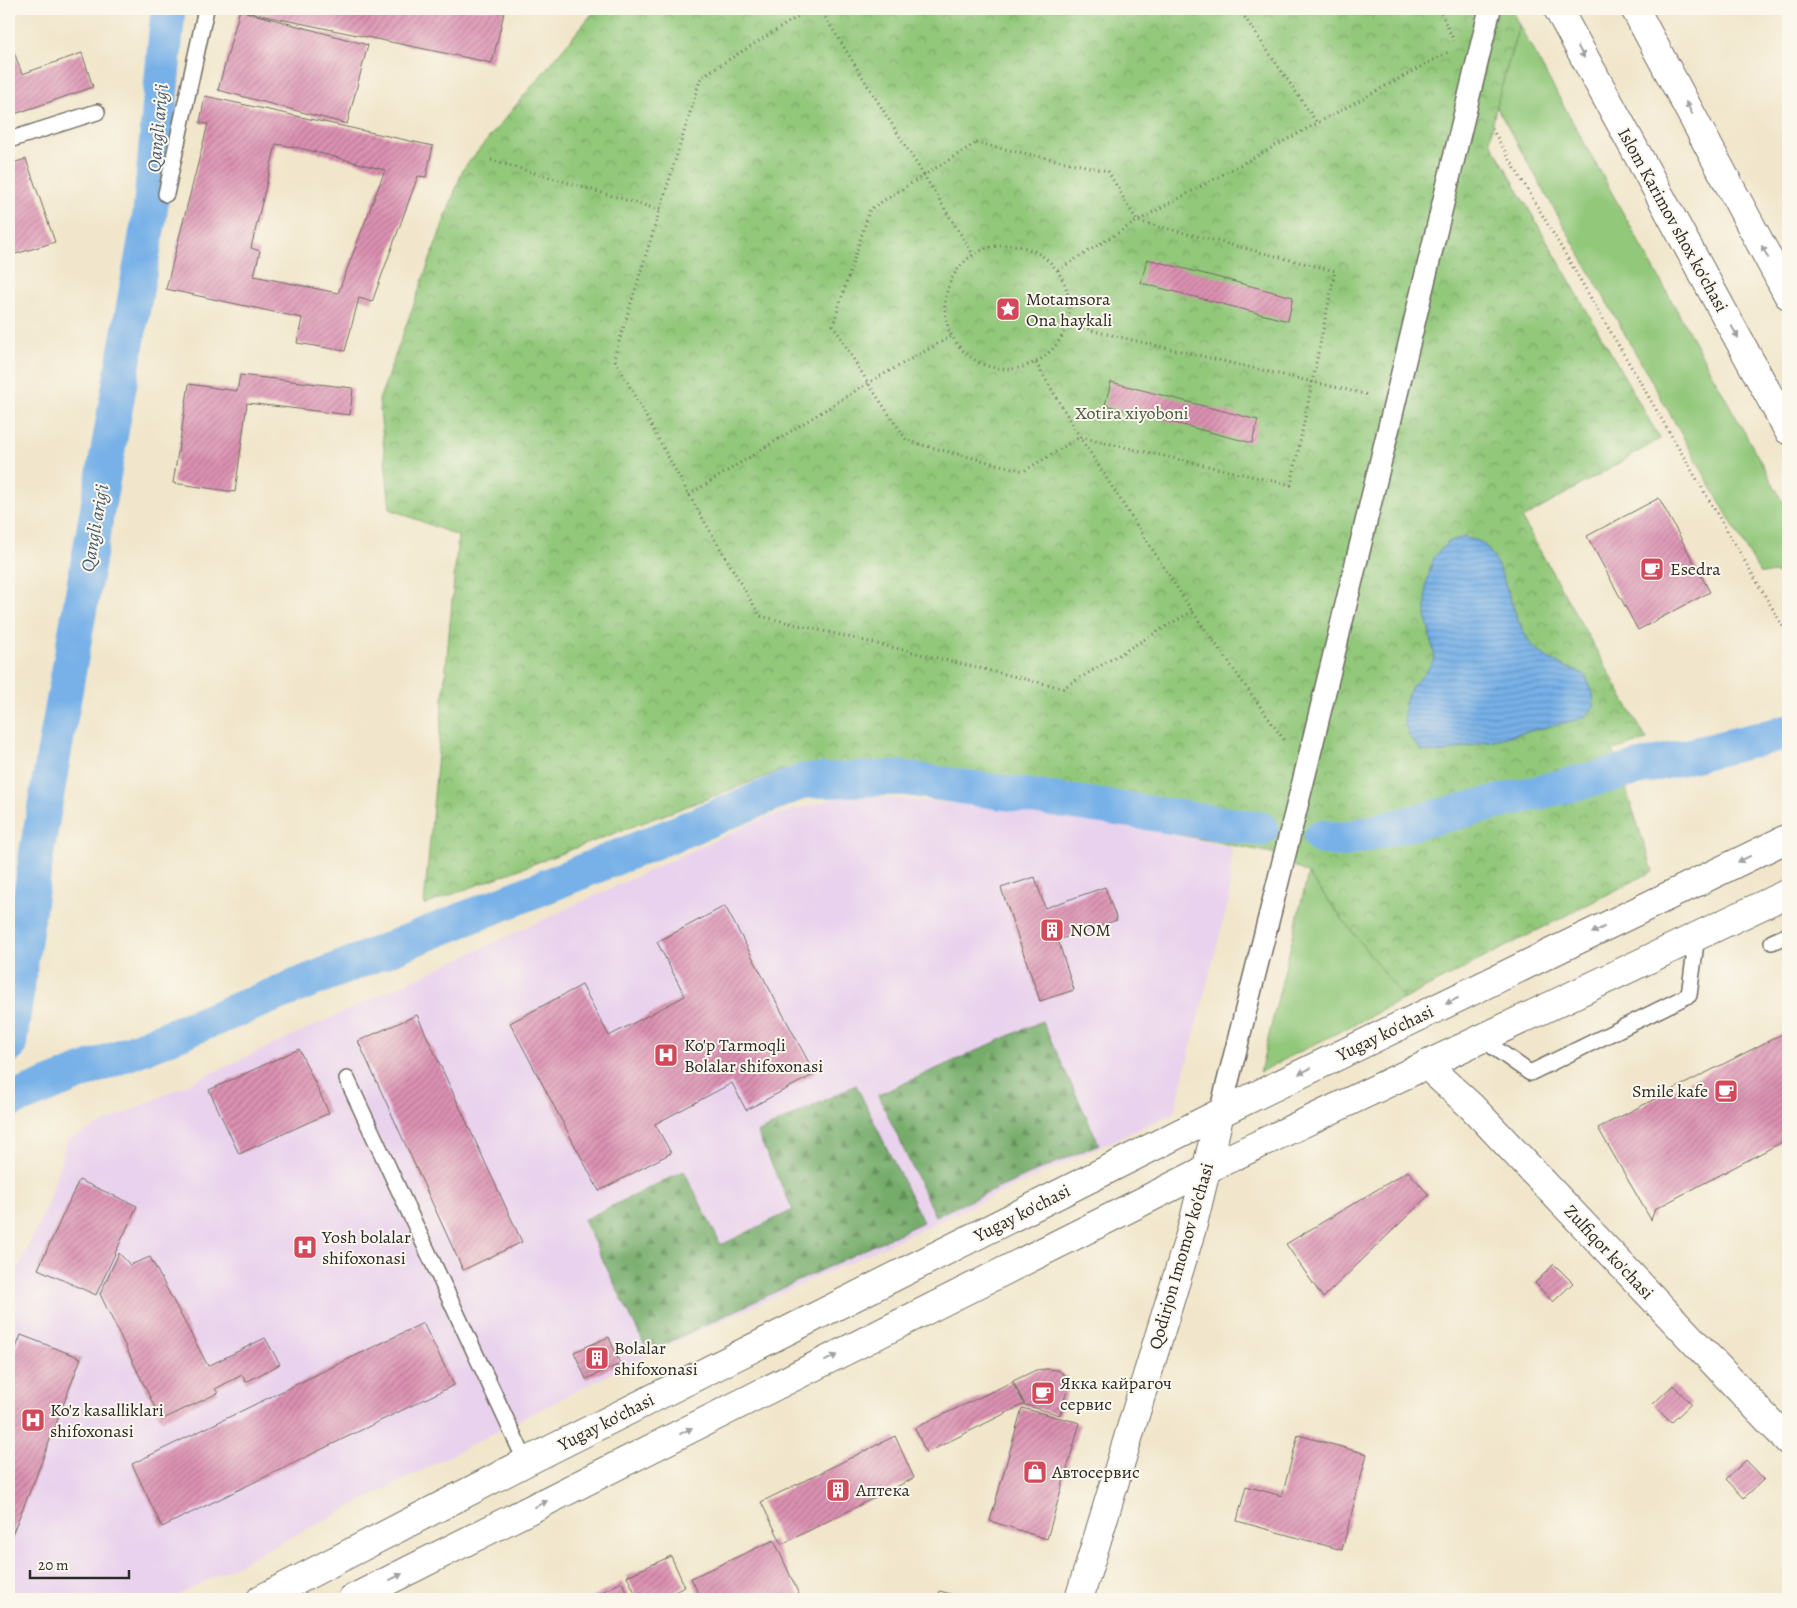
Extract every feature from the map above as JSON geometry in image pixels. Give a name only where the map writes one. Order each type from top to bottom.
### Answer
[{"type":"main road","name":"Islom Karimov shox ko'chasi","points":[[1558,9],[1788,430]]},
{"type":"main road","points":[[1635,9],[1788,295]]},
{"type":"main road","name":"Yugay ko'chasi","points":[[261,1599],[526,1462],[1220,1113],[1788,838]]},
{"type":"main road","points":[[352,1599],[1207,1169],[1788,893]]},
{"type":"main road","name":"Zulfiqor ko'chasi","points":[[1426,1065],[1472,1108],[1788,1441]]},
{"type":"main road","name":"Qodirjon Imomov ko'chasi","points":[[1079,1599],[1192,1228],[1220,1113]]},
{"type":"street","points":[[1220,1113],[1306,770],[1490,9]]},
{"type":"lane","points":[[166,194],[206,9]]},
{"type":"lane","points":[[9,140],[97,112]]},
{"type":"lane","points":[[1772,942],[1788,935]]},
{"type":"lane","points":[[1482,1039],[1530,1072],[1689,996],[1697,936]]},
{"type":"lane","points":[[347,1079],[526,1462]]},
{"type":"path","points":[[810,9],[700,77],[614,358],[689,495],[760,616],[1063,688],[1192,611]]},
{"type":"path","points":[[820,9],[973,254]]},
{"type":"path","points":[[1239,9],[1317,123]]},
{"type":"path","points":[[1058,270],[1137,220],[1484,32]]},
{"type":"path","points":[[1492,129],[1788,635]]},
{"type":"path","points":[[976,143],[1108,171],[1137,220],[1334,271],[1311,381],[1291,485],[1080,437],[1024,471],[907,441],[833,326],[870,209],[976,143]]},
{"type":"path","points":[[491,160],[660,210]]},
{"type":"path","points":[[1003,244],[1034,250],[1058,270],[1070,296],[1068,326],[1056,347],[1036,363],[1006,370],[976,362],[952,336],[944,310],[951,278],[973,254],[1003,244]]},
{"type":"path","points":[[1068,326],[1395,401]]},
{"type":"path","points":[[689,495],[868,383],[952,336]]},
{"type":"path","points":[[1036,363],[1080,437],[1192,611],[1306,770]]},
{"type":"shaded area","points":[[847,795],[1064,812],[1232,847],[1229,899],[1174,1113],[635,1361],[171,1599],[9,1599],[9,1289],[47,1206],[67,1140],[761,819]]},
{"type":"green space","name":"Xotira xiyoboni","points":[[596,9],[1511,9],[1519,25],[1496,106],[1490,141],[1660,439],[1522,519],[1647,740],[1613,750],[1653,871],[1404,999],[1308,874],[1272,853],[1064,812],[783,770],[424,905],[458,536],[390,509],[379,400],[463,169]]},
{"type":"green space","points":[[1519,25],[1788,511],[1788,574],[1760,573],[1496,106]]},
{"type":"green space","points":[[1308,874],[1404,999],[1260,1072]]},
{"type":"green space","points":[[1042,1021],[1099,1144],[935,1216],[878,1095]]},
{"type":"green space","points":[[856,1085],[923,1222],[648,1352],[583,1220],[684,1171],[721,1245],[793,1210],[757,1133]]},
{"type":"water","points":[[1464,537],[1482,543],[1490,552],[1502,575],[1521,628],[1533,645],[1546,657],[1585,675],[1593,693],[1594,707],[1584,718],[1440,753],[1422,751],[1410,738],[1404,721],[1405,702],[1412,686],[1426,672],[1435,658],[1426,616],[1426,584],[1434,557],[1448,542]]},
{"type":"building","points":[[240,9],[505,9],[492,63],[246,12],[368,45],[347,124],[218,90]]},
{"type":"building","points":[[9,38],[22,74],[82,53],[93,87],[9,116]]},
{"type":"building","points":[[205,96],[433,146],[426,177],[418,176],[372,302],[359,298],[345,351],[297,343],[302,318],[166,289],[208,124],[200,123]],"holes":[[[276,144],[300,148],[385,170],[338,293],[254,276],[260,251],[251,248]]]},
{"type":"building","points":[[26,159],[55,242],[9,256],[9,164]]},
{"type":"building","points":[[1147,259],[1293,297],[1288,321],[1141,283]]},
{"type":"building","points":[[240,375],[353,388],[350,415],[247,403],[235,492],[173,483],[189,384],[237,391]]},
{"type":"building","points":[[1111,382],[1258,420],[1252,443],[1105,405]]},
{"type":"building","name":"Esedra","points":[[1659,498],[1710,592],[1638,630],[1587,536]]},
{"type":"building","name":"NOM","points":[[1035,877],[1045,908],[1105,887],[1117,920],[1058,940],[1074,990],[1040,1001],[1001,888]]},
{"type":"building","name":"Ko'p Tarmoqli Bolalar shifoxonasi","points":[[725,906],[815,1074],[746,1110],[732,1083],[655,1124],[671,1153],[599,1191],[510,1023],[582,985],[609,1036],[685,996],[657,942]]},
{"type":"building","points":[[417,1015],[522,1242],[463,1270],[358,1041]]},
{"type":"building","points":[[1788,1031],[1788,1139],[1655,1209],[1651,1220],[1598,1128]]},
{"type":"building","points":[[299,1049],[329,1113],[239,1154],[209,1090]]},
{"type":"building","points":[[1408,1171],[1429,1195],[1323,1298],[1286,1244]]},
{"type":"building","points":[[79,1180],[137,1206],[96,1295],[38,1269]]},
{"type":"building","points":[[119,1253],[130,1265],[150,1257],[208,1366],[265,1338],[280,1364],[246,1382],[242,1375],[215,1389],[218,1393],[161,1420],[100,1294]]},
{"type":"building","points":[[1554,1264],[1573,1283],[1553,1302],[1535,1283]]},
{"type":"building","points":[[423,1323],[454,1385],[162,1527],[132,1464]]},
{"type":"building","name":"Ko'z kasalliklari shifoxonasi","points":[[21,1335],[81,1358],[9,1542],[9,1366]]},
{"type":"building","name":"Bolalar shifoxonasi","points":[[609,1337],[620,1364],[586,1379],[574,1352]]},
{"type":"building","name":"Якка кайрагоч сервис","points":[[1036,1370],[1058,1370],[1070,1379],[1060,1415],[1025,1405],[1013,1381]]},
{"type":"building","points":[[1012,1382],[1024,1404],[926,1453],[915,1428]]},
{"type":"building","points":[[1673,1385],[1691,1404],[1671,1423],[1653,1404]]},
{"type":"building","name":"Автосервис","points":[[1022,1408],[1080,1423],[1047,1539],[990,1521]]},
{"type":"building","points":[[1298,1435],[1367,1454],[1342,1550],[1237,1521],[1246,1486],[1282,1496]]},
{"type":"building","name":"Аптека","points":[[895,1436],[914,1478],[782,1544],[761,1502]]},
{"type":"building","points":[[1746,1460],[1764,1479],[1744,1498],[1726,1479]]},
{"type":"building","points":[[774,1540],[801,1599],[701,1599],[691,1578]]},
{"type":"building","points":[[671,1556],[685,1587],[659,1599],[638,1599],[627,1576]]},
{"type":"building","points":[[622,1582],[630,1599],[588,1599]]},
{"type":"building","points":[[940,1591],[968,1599],[937,1599]]},
{"type":"waterway","name":"Qangli arig'i","points":[[9,1046],[37,850],[150,213],[168,9]]},
{"type":"waterway","points":[[1321,837],[1342,840],[1788,732]]},
{"type":"waterway","points":[[9,1101],[804,781],[901,778],[1261,829]]},
{"type":"place","name":"Motamsora Ona haykali","points":[[1008,309]]},
{"type":"place","name":"Esedra","points":[[1652,569]]},
{"type":"place","name":"NOM","points":[[1052,930]]},
{"type":"place","name":"Ko'p Tarmoqli Bolalar shifoxonasi","points":[[666,1055]]},
{"type":"place","name":"Smile kafe","points":[[1726,1091]]},
{"type":"place","name":"Yosh bolalar shifoxonasi","points":[[305,1247]]},
{"type":"place","name":"Bolalar shifoxonasi","points":[[597,1358]]},
{"type":"place","name":"Якка кайрагоч сервис","points":[[1043,1393]]},
{"type":"place","name":"Ko'z kasalliklari shifoxonasi","points":[[33,1420]]},
{"type":"place","name":"Автосервис","points":[[1035,1472]]},
{"type":"place","name":"Аптека","points":[[838,1490]]}]
